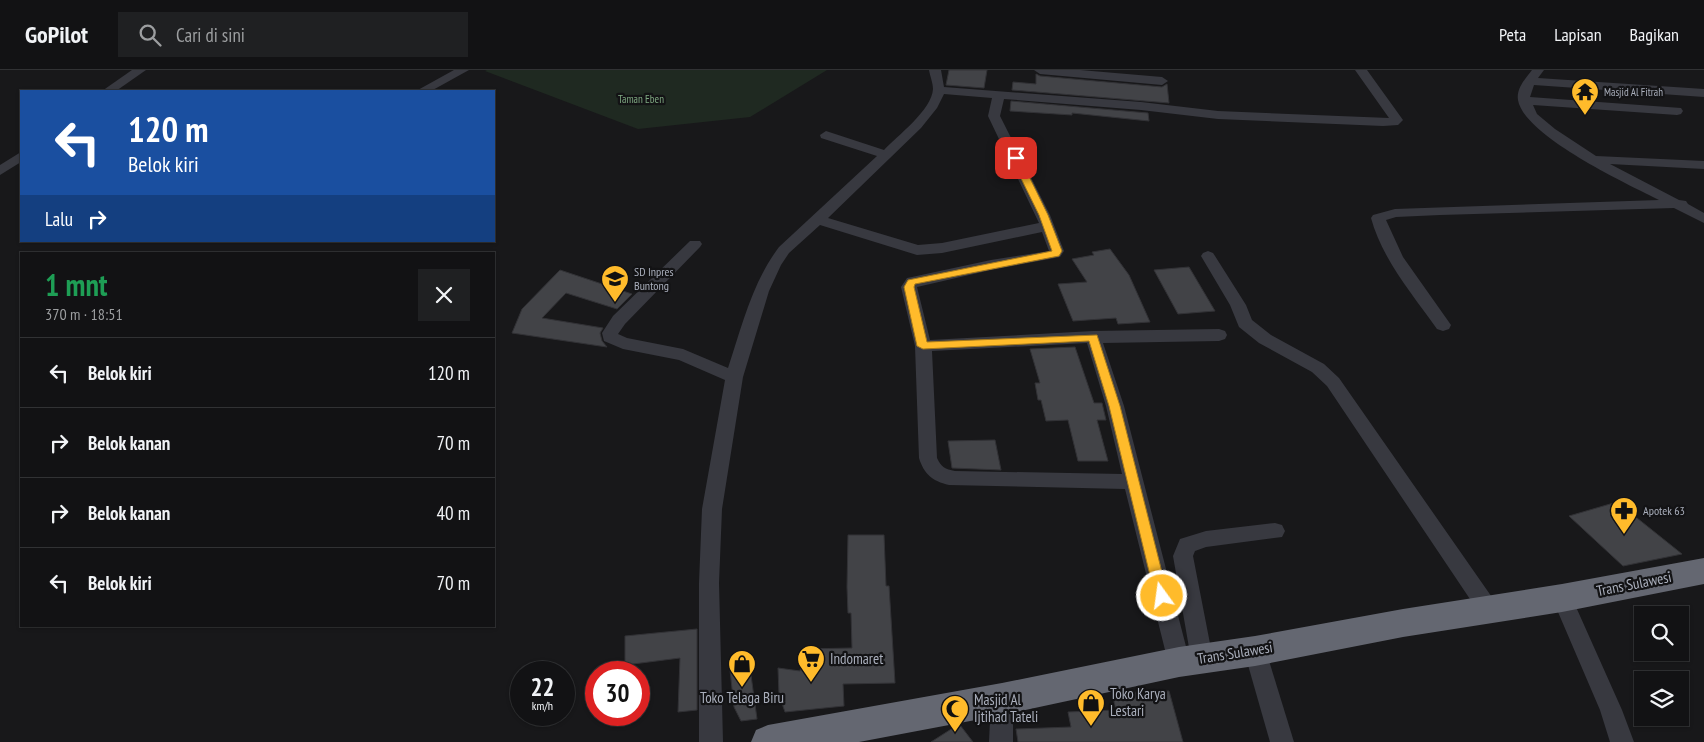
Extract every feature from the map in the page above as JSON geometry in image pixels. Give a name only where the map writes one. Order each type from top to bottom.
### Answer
[{"type":"highway","name":"Trans Sulawesi","points":[[768,742],[1002,699],[1191,660],[1255,651],[1403,623],[1562,598],[1704,571]]},
{"type":"street","points":[[110,90],[140,70]]},
{"type":"street","points":[[424,90],[463,70]]},
{"type":"street","points":[[710,742],[712,508],[734,377],[754,308],[774,264],[784,250],[864,177],[929,111],[936,100],[939,90],[935,70]]},
{"type":"street","points":[[1040,70],[1162,81]]},
{"type":"street","points":[[939,90],[1141,106],[1218,115],[1383,122],[1397,120],[1361,70]]},
{"type":"street","points":[[1538,70],[1529,82],[1524,94],[1524,101],[1528,110],[1538,122],[1571,147],[1681,204],[1704,219]]},
{"type":"street","points":[[1529,82],[1704,93]]},
{"type":"street","points":[[998,94],[994,116],[1048,226],[1056,246],[1055,254],[912,282],[909,287],[923,346],[928,458],[931,468],[935,473],[954,478],[1133,482]]},
{"type":"street","points":[[1524,101],[1677,110]]},
{"type":"street","points":[[826,135],[886,155]]},
{"type":"street","points":[[0,171],[20,157]]},
{"type":"street","points":[[1594,159],[1704,165]]},
{"type":"street","points":[[1442,325],[1393,252],[1379,225],[1378,218],[1395,213],[1681,204]]},
{"type":"street","points":[[817,219],[917,250],[942,248],[1048,226]]},
{"type":"street","points":[[695,244],[620,320],[610,333],[610,337],[622,343],[683,355],[734,377]]},
{"type":"street","points":[[1208,256],[1238,305],[1245,322],[1265,339],[1318,368],[1333,382],[1488,610]]},
{"type":"street","points":[[923,346],[1093,338],[1219,335]]},
{"type":"street","points":[[1093,338],[1115,406],[1133,482],[1191,660]]},
{"type":"street","points":[[1191,660],[1183,556],[1187,545],[1206,539],[1275,531]]},
{"type":"street","points":[[1562,598],[1611,710],[1622,742]]},
{"type":"street","points":[[1255,651],[1282,742]]},
{"type":"street","points":[[1001,742],[1002,699]]},
{"type":"green space","name":"Taman Eben","points":[[827,70],[750,117],[638,129],[485,71]]},
{"type":"building","points":[[949,70],[987,70],[984,88],[946,85]]},
{"type":"building","points":[[1036,74],[1040,76],[1162,87],[1167,84],[1169,103],[1012,90],[1013,82],[1036,84]]},
{"type":"building","points":[[1011,101],[1148,113],[1149,121],[1072,113],[1072,115],[1010,111]]},
{"type":"building","points":[[1110,249],[1129,275],[1150,322],[1118,324],[1116,318],[1073,321],[1058,284],[1087,282],[1072,259],[1094,255],[1092,252]]},
{"type":"building","points":[[1189,267],[1215,311],[1178,314],[1154,270]]},
{"type":"building","name":"SD Inpres Buntong","points":[[560,270],[632,294],[617,309],[566,293],[542,318],[603,328],[600,333],[602,341],[607,347],[512,333],[522,309]]},
{"type":"building","points":[[1075,347],[1094,403],[1102,403],[1106,420],[1097,420],[1108,461],[1078,461],[1068,420],[1046,421],[1041,400],[1038,400],[1035,383],[1040,383],[1030,349]]},
{"type":"building","points":[[995,440],[1001,470],[952,468],[948,441]]},
{"type":"building","name":"Apotek 63","points":[[1617,502],[1682,554],[1623,566],[1569,516]]},
{"type":"building","points":[[848,535],[884,535],[886,586],[889,586],[895,683],[843,684],[844,706],[785,712],[779,695],[778,668],[800,671],[805,649],[852,648],[851,613],[848,613],[847,587]]},
{"type":"building","points":[[697,629],[697,710],[678,712],[680,658],[650,662],[625,661],[625,636]]},
{"type":"building","name":"Toko Telaga Biru","points":[[750,668],[757,719],[741,721],[734,707],[730,670]]},
{"type":"building","points":[[1169,691],[1183,742],[1018,742],[1016,729],[1071,727],[1068,712],[1116,710],[1112,693]]},
{"type":"building","name":"Masjid Al Ijtihad Tateli","points":[[960,725],[973,742],[931,742],[956,726]]},
{"type":"place","name":"Masjid Al Fitrah","points":[[1585,116]]},
{"type":"place","name":"SD Inpres Buntong","points":[[615,303]]},
{"type":"place","name":"Apotek 63","points":[[1624,535]]},
{"type":"place","name":"Indomaret","points":[[811,683]]},
{"type":"place","name":"Toko Telaga Biru","points":[[742,688]]},
{"type":"place","name":"Toko Karya Lestari","points":[[1091,727]]},
{"type":"place","name":"Masjid Al Ijtihad Tateli","points":[[955,733]]},
{"type":"route","points":[[1016,158],[1052,234],[1057,251],[1055,254],[1047,256],[990,265],[912,282],[909,287],[923,346],[1093,338],[1115,406],[1162,596]]}]
